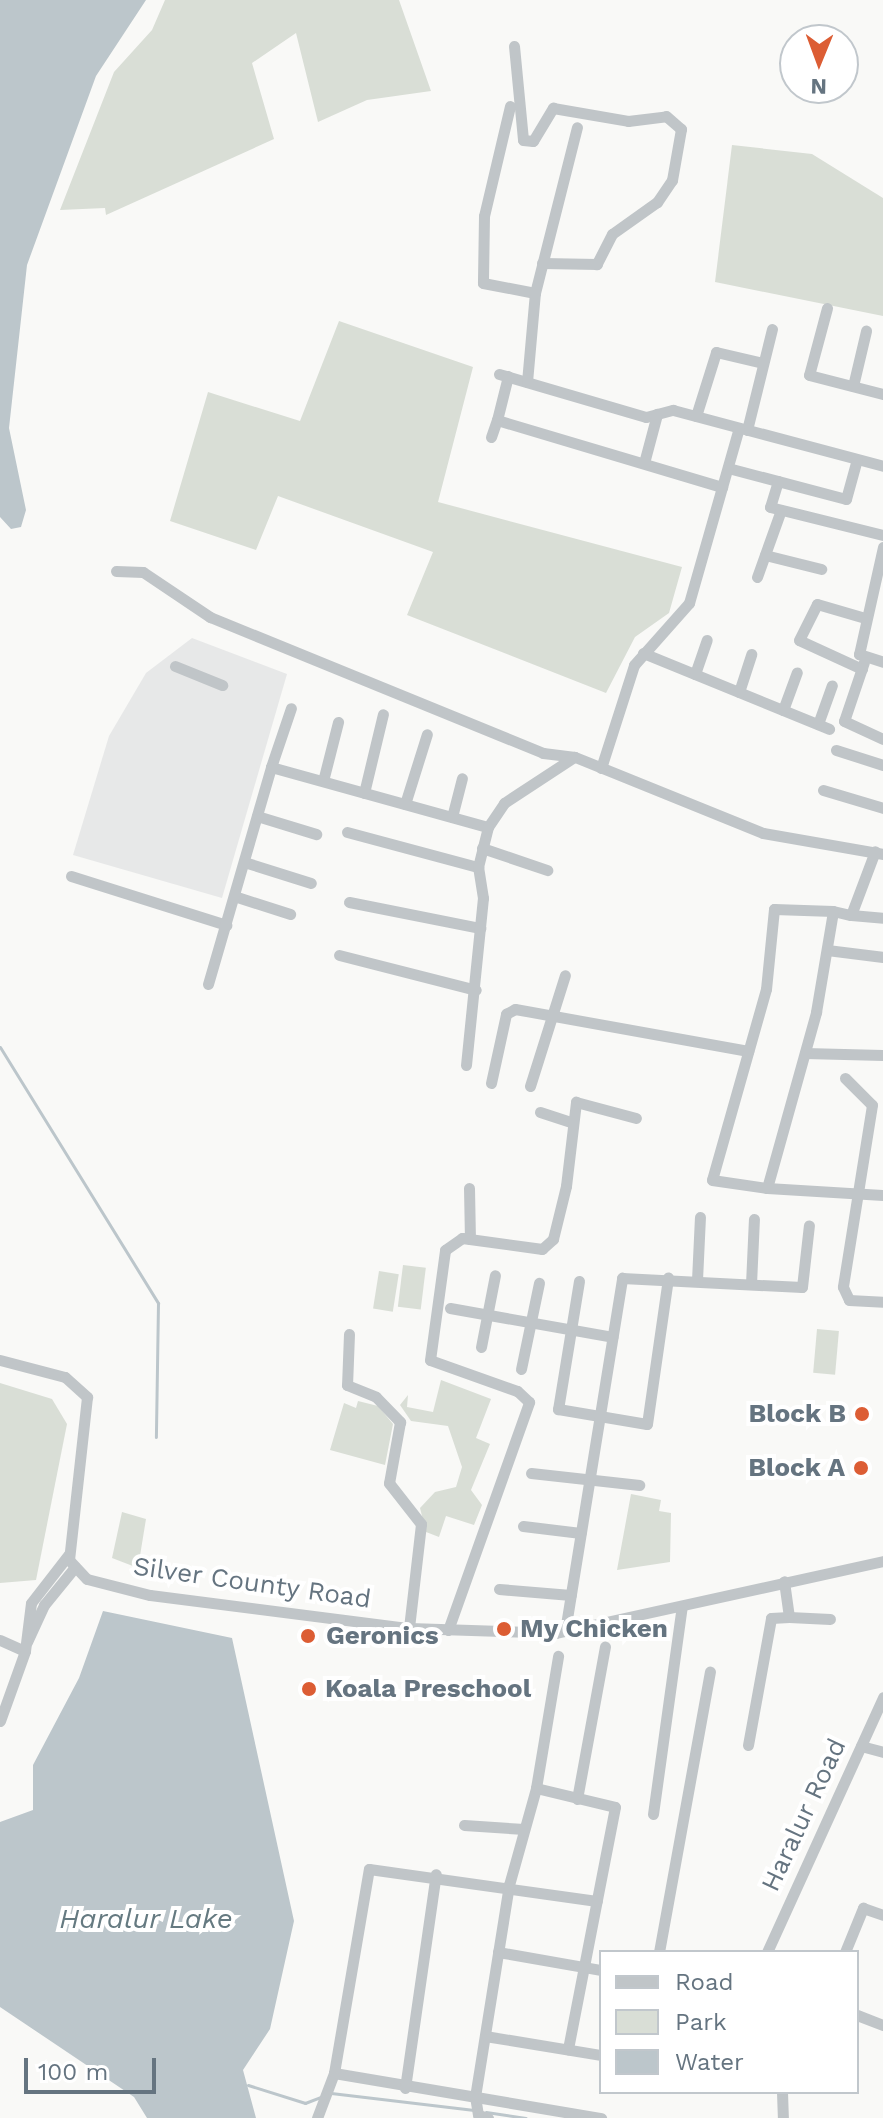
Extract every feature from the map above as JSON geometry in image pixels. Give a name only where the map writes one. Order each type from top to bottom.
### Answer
[{"type":"street","points":[[514,46],[523,140],[533,141],[544,114],[560,107],[628,121],[666,116],[681,129],[672,180],[657,202],[612,234],[597,264],[542,263]]},
{"type":"street","points":[[510,106],[484,216],[483,283],[535,293]]},
{"type":"street","points":[[527,382],[535,293],[577,127]]},
{"type":"street","points":[[827,308],[809,375],[883,394]]},
{"type":"street","points":[[601,768],[643,653],[689,603],[772,329]]},
{"type":"street","points":[[853,386],[866,331]]},
{"type":"street","points":[[696,416],[716,352],[763,363]]},
{"type":"street","points":[[491,437],[497,420],[503,375],[657,414],[696,416],[883,466]]},
{"type":"street","points":[[644,463],[657,414]]},
{"type":"street","points":[[497,420],[722,487]]},
{"type":"street","points":[[728,468],[846,499],[857,459]]},
{"type":"street","points":[[778,481],[770,507],[883,535]]},
{"type":"street","points":[[757,577],[781,510]]},
{"type":"street","points":[[883,547],[859,654],[883,662]]},
{"type":"street","points":[[765,555],[821,569]]},
{"type":"street","points":[[116,571],[143,572],[210,617],[383,691],[543,753],[575,757],[763,833],[879,852],[851,915]]},
{"type":"street","points":[[862,669],[799,640],[817,604],[865,618]]},
{"type":"street","points":[[695,674],[707,640]]},
{"type":"street","points":[[643,653],[824,726],[832,685]]},
{"type":"street","points":[[739,692],[751,654]]},
{"type":"street","points":[[866,656],[844,721],[883,739]]},
{"type":"street","points":[[175,666],[222,685]]},
{"type":"street","points":[[783,710],[797,672]]},
{"type":"street","points":[[208,984],[291,708]]},
{"type":"street","points":[[364,793],[383,714]]},
{"type":"street","points":[[323,781],[338,722]]},
{"type":"street","points":[[405,804],[427,734]]},
{"type":"street","points":[[836,750],[883,765]]},
{"type":"street","points":[[466,1065],[480,928],[478,867],[488,827],[504,803],[575,757]]},
{"type":"street","points":[[271,767],[488,827]]},
{"type":"street","points":[[452,817],[462,778]]},
{"type":"street","points":[[823,790],[883,808]]},
{"type":"street","points":[[257,816],[316,834]]},
{"type":"street","points":[[347,832],[478,867]]},
{"type":"street","points":[[482,848],[547,870]]},
{"type":"street","points":[[244,862],[311,883]]},
{"type":"street","points":[[71,876],[226,925]]},
{"type":"street","points":[[234,896],[290,914]]},
{"type":"street","points":[[349,902],[480,928]]},
{"type":"street","points":[[883,918],[833,911],[774,909],[766,989],[712,1180],[767,1188],[883,1195]]},
{"type":"street","points":[[767,1188],[805,1053],[833,911]]},
{"type":"street","points":[[827,950],[883,957]]},
{"type":"street","points":[[339,955],[476,990]]},
{"type":"street","points":[[530,1086],[548,1012],[565,975]]},
{"type":"street","points":[[491,1083],[506,1014],[548,1012],[748,1051]]},
{"type":"street","points":[[805,1053],[883,1055]]},
{"type":"street","points":[[845,1078],[872,1105],[845,1296],[883,1302]]},
{"type":"street","points":[[448,1630],[529,1402],[428,1357],[445,1250],[455,1239],[470,1239],[536,1252],[553,1239],[576,1102],[636,1118]]},
{"type":"street","points":[[540,1112],[571,1122]]},
{"type":"street","points":[[469,1188],[470,1239]]},
{"type":"street","points":[[697,1280],[700,1217]]},
{"type":"street","points":[[751,1284],[754,1219]]},
{"type":"street","points":[[565,1631],[622,1278],[805,1286],[809,1225]]},
{"type":"street","points":[[481,1347],[495,1275]]},
{"type":"street","points":[[579,1281],[558,1409],[599,1418],[649,1422],[668,1278]]},
{"type":"street","points":[[521,1369],[539,1283]]},
{"type":"street","points":[[450,1308],[612,1337]]},
{"type":"street","points":[[349,1334],[347,1385],[376,1397],[400,1422],[389,1483],[421,1524],[409,1628]]},
{"type":"street","points":[[0,1360],[65,1377],[87,1397],[70,1554],[75,1567],[44,1605],[5,1694],[0,1721]]},
{"type":"street","points":[[531,1473],[639,1485]]},
{"type":"street","points":[[523,1526],[581,1533]]},
{"type":"street","points":[[26,1647],[31,1603],[70,1554]]},
{"type":"street","name":"Silver County Road","points":[[75,1567],[87,1579],[150,1595],[409,1628],[565,1631],[883,1561]]},
{"type":"street","points":[[784,1581],[789,1617]]},
{"type":"street","points":[[499,1589],[571,1595]]},
{"type":"street","points":[[653,1814],[682,1606]]},
{"type":"street","points":[[748,1745],[771,1618],[830,1619]]},
{"type":"street","points":[[0,1640],[26,1647]]},
{"type":"street","points":[[577,1799],[605,1647]]},
{"type":"street","points":[[476,2105],[509,1885],[536,1788],[558,1656]]},
{"type":"street","points":[[659,1950],[710,1672]]},
{"type":"street","name":"Haralur Road","points":[[768,1950],[883,1697]]},
{"type":"street","points":[[861,1746],[883,1752]]},
{"type":"street","points":[[536,1788],[615,1807],[568,2049]]},
{"type":"street","points":[[464,1825],[524,1829]]},
{"type":"street","points":[[317,2118],[334,2073],[369,1869],[436,1874],[597,1901]]},
{"type":"street","points":[[405,2088],[436,1874]]},
{"type":"street","points":[[846,1950],[863,1908],[883,1915]]},
{"type":"street","points":[[498,1952],[599,1970]]},
{"type":"street","points":[[859,2016],[883,2025]]},
{"type":"street","points":[[485,2036],[599,2055]]},
{"type":"street","points":[[334,2073],[476,2105],[601,2118]]},
{"type":"street","points":[[782,2094],[783,2118]]},
{"type":"street","points":[[476,2105],[488,2118]]},
{"type":"shaded area","points":[[192,638],[287,674],[222,898],[73,855],[109,736],[146,673]]},
{"type":"green space","points":[[165,0],[399,0],[431,91],[367,100],[318,122],[296,33],[252,63],[274,139],[106,215],[105,208],[60,210],[114,72],[152,30]]},
{"type":"green space","points":[[732,145],[812,154],[883,198],[883,316],[715,282]]},
{"type":"green space","points":[[339,321],[473,367],[438,502],[682,567],[669,613],[635,637],[606,693],[407,615],[433,552],[278,496],[256,550],[170,521],[208,392],[300,421]]},
{"type":"green space","points":[[403,1265],[426,1268],[421,1309],[398,1307]]},
{"type":"green space","points":[[379,1271],[399,1274],[393,1312],[373,1309]]},
{"type":"green space","points":[[817,1329],[839,1331],[835,1375],[813,1373]]},
{"type":"green space","points":[[441,1380],[491,1399],[476,1438],[490,1444],[471,1490],[482,1505],[474,1525],[446,1516],[439,1537],[426,1532],[420,1508],[435,1492],[456,1487],[462,1467],[448,1426],[411,1421],[400,1405],[408,1395],[407,1407],[433,1412]]},
{"type":"green space","points":[[0,1383],[52,1399],[67,1424],[36,1580],[0,1583]]},
{"type":"green space","points":[[358,1401],[378,1406],[393,1424],[385,1465],[330,1450],[344,1403],[356,1408]]},
{"type":"green space","points":[[631,1494],[661,1500],[659,1511],[671,1513],[670,1562],[617,1570]]},
{"type":"green space","points":[[122,1512],[146,1519],[138,1568],[112,1558]]},
{"type":"water","points":[[0,0],[146,0],[96,76],[27,265],[9,428],[26,510],[21,527],[11,529],[0,517]]},
{"type":"water","name":"Haralur Lake","points":[[103,1611],[232,1638],[294,1921],[270,2029],[243,2070],[256,2118],[147,2118],[134,2097],[0,2007],[0,1822],[33,1810],[33,1765],[79,1678]]},
{"type":"waterway","points":[[0,1047],[158,1303],[156,1437]]},
{"type":"waterway","points":[[248,2085],[305,2103],[321,2097]]},
{"type":"waterway","points":[[331,2093],[474,2110]]},
{"type":"waterway","points":[[486,2112],[526,2118]]},
{"type":"place","name":"Block B","points":[[862,1414]]},
{"type":"place","name":"Block A","points":[[861,1468]]},
{"type":"place","name":"My Chicken","points":[[504,1629]]},
{"type":"place","name":"Geronics","points":[[308,1636]]},
{"type":"place","name":"Koala Preschool","points":[[309,1689]]}]
